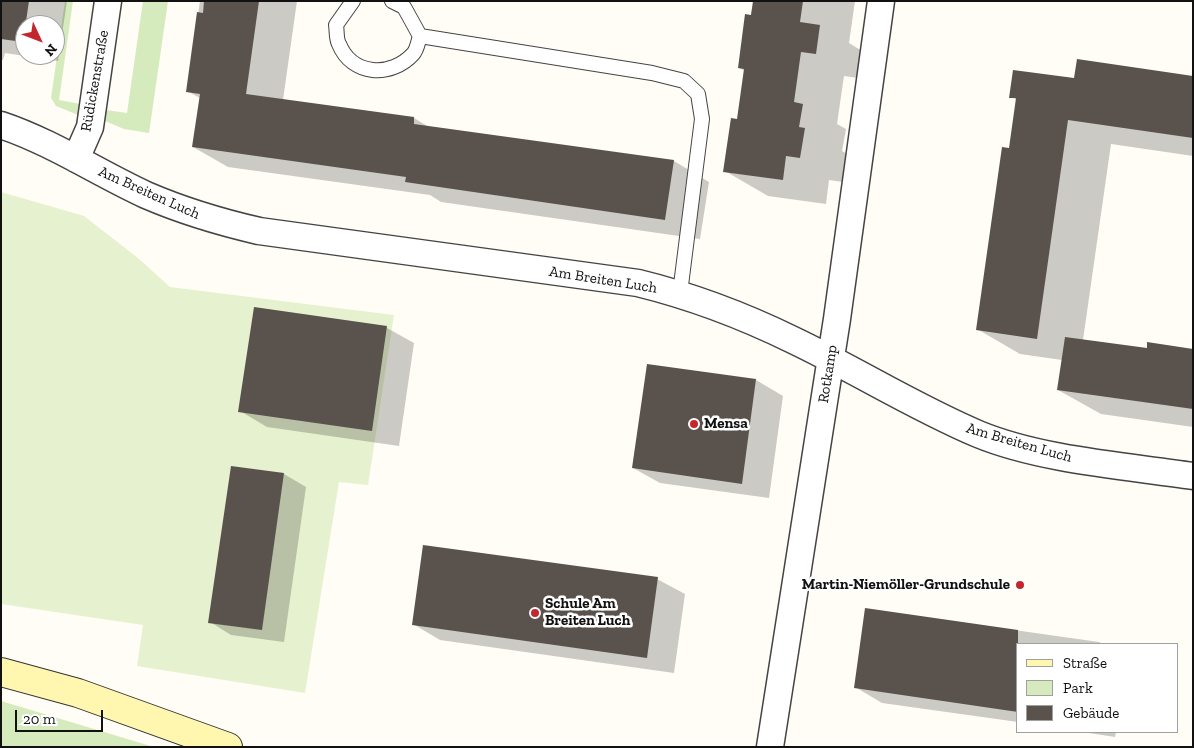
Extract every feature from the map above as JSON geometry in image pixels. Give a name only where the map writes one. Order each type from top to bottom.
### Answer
[{"type":"street","name":"Rüdickenstraße","points":[[76,159],[90,127],[108,1]]},
{"type":"street","name":"Rotkamp","points":[[770,747],[830,360],[881,1]]},
{"type":"street","name":"Am Breiten Luch","points":[[1,125],[76,159],[146,195],[201,217],[259,232],[638,283],[680,293],[793,340],[940,417],[981,435],[1074,459],[1193,476]]},
{"type":"street","points":[[1,672],[78,693],[228,747]]},
{"type":"lane","points":[[353,1],[336,25],[338,43],[351,62],[380,72],[398,66],[414,53],[420,36],[404,7],[392,1]]},
{"type":"lane","points":[[420,36],[652,73],[684,81],[698,94],[702,119],[680,293]]},
{"type":"green space","points":[[65,1],[73,1],[65,58],[65,15],[63,15]]},
{"type":"green space","points":[[143,1],[168,1],[149,133],[124,129],[105,121],[106,110],[127,113]]},
{"type":"green space","points":[[56,65],[64,65],[59,100],[80,104],[78,115],[56,106],[51,98]]},
{"type":"green space","points":[[1,192],[84,216],[138,258],[170,287],[394,315],[368,485],[339,482],[305,693],[137,666],[143,625],[1,604]]},
{"type":"green space","points":[[1,701],[154,747],[1,747]]},
{"type":"building","points":[[1,1],[29,1],[27,15],[15,15],[15,41],[1,39]]},
{"type":"building","points":[[204,1],[259,1],[246,94],[414,117],[414,124],[674,160],[665,220],[405,182],[406,177],[192,147],[200,94],[186,92],[197,12],[203,13]]},
{"type":"building","points":[[753,1],[803,1],[800,22],[820,25],[816,54],[801,52],[794,102],[803,104],[799,127],[805,128],[800,158],[786,156],[783,180],[723,172],[731,118],[737,119],[744,69],[738,68],[745,14],[751,15]]},
{"type":"building","points":[[1077,59],[1193,76],[1193,138],[1068,120],[1037,339],[976,330],[1002,147],[1009,148],[1016,98],[1009,98],[1013,70],[1074,78]]},
{"type":"building","points":[[254,307],[387,326],[372,431],[238,412]]},
{"type":"building","points":[[1065,337],[1147,348],[1147,342],[1193,349],[1193,409],[1057,390]]},
{"type":"building","name":"Mensa","points":[[647,364],[756,379],[742,484],[632,468]]},
{"type":"building","points":[[231,466],[284,473],[262,630],[208,623]]},
{"type":"building","points":[[423,545],[658,577],[647,658],[412,625]]},
{"type":"building","points":[[865,608],[1018,630],[1018,643],[1016,643],[1016,712],[854,688]]},
{"type":"place","name":"Mensa","points":[[694,424]]},
{"type":"place","name":"Martin-Niemöller-Grundschule","points":[[1020,585]]},
{"type":"place","name":"Schule Am Breiten Luch","points":[[535,613]]}]
